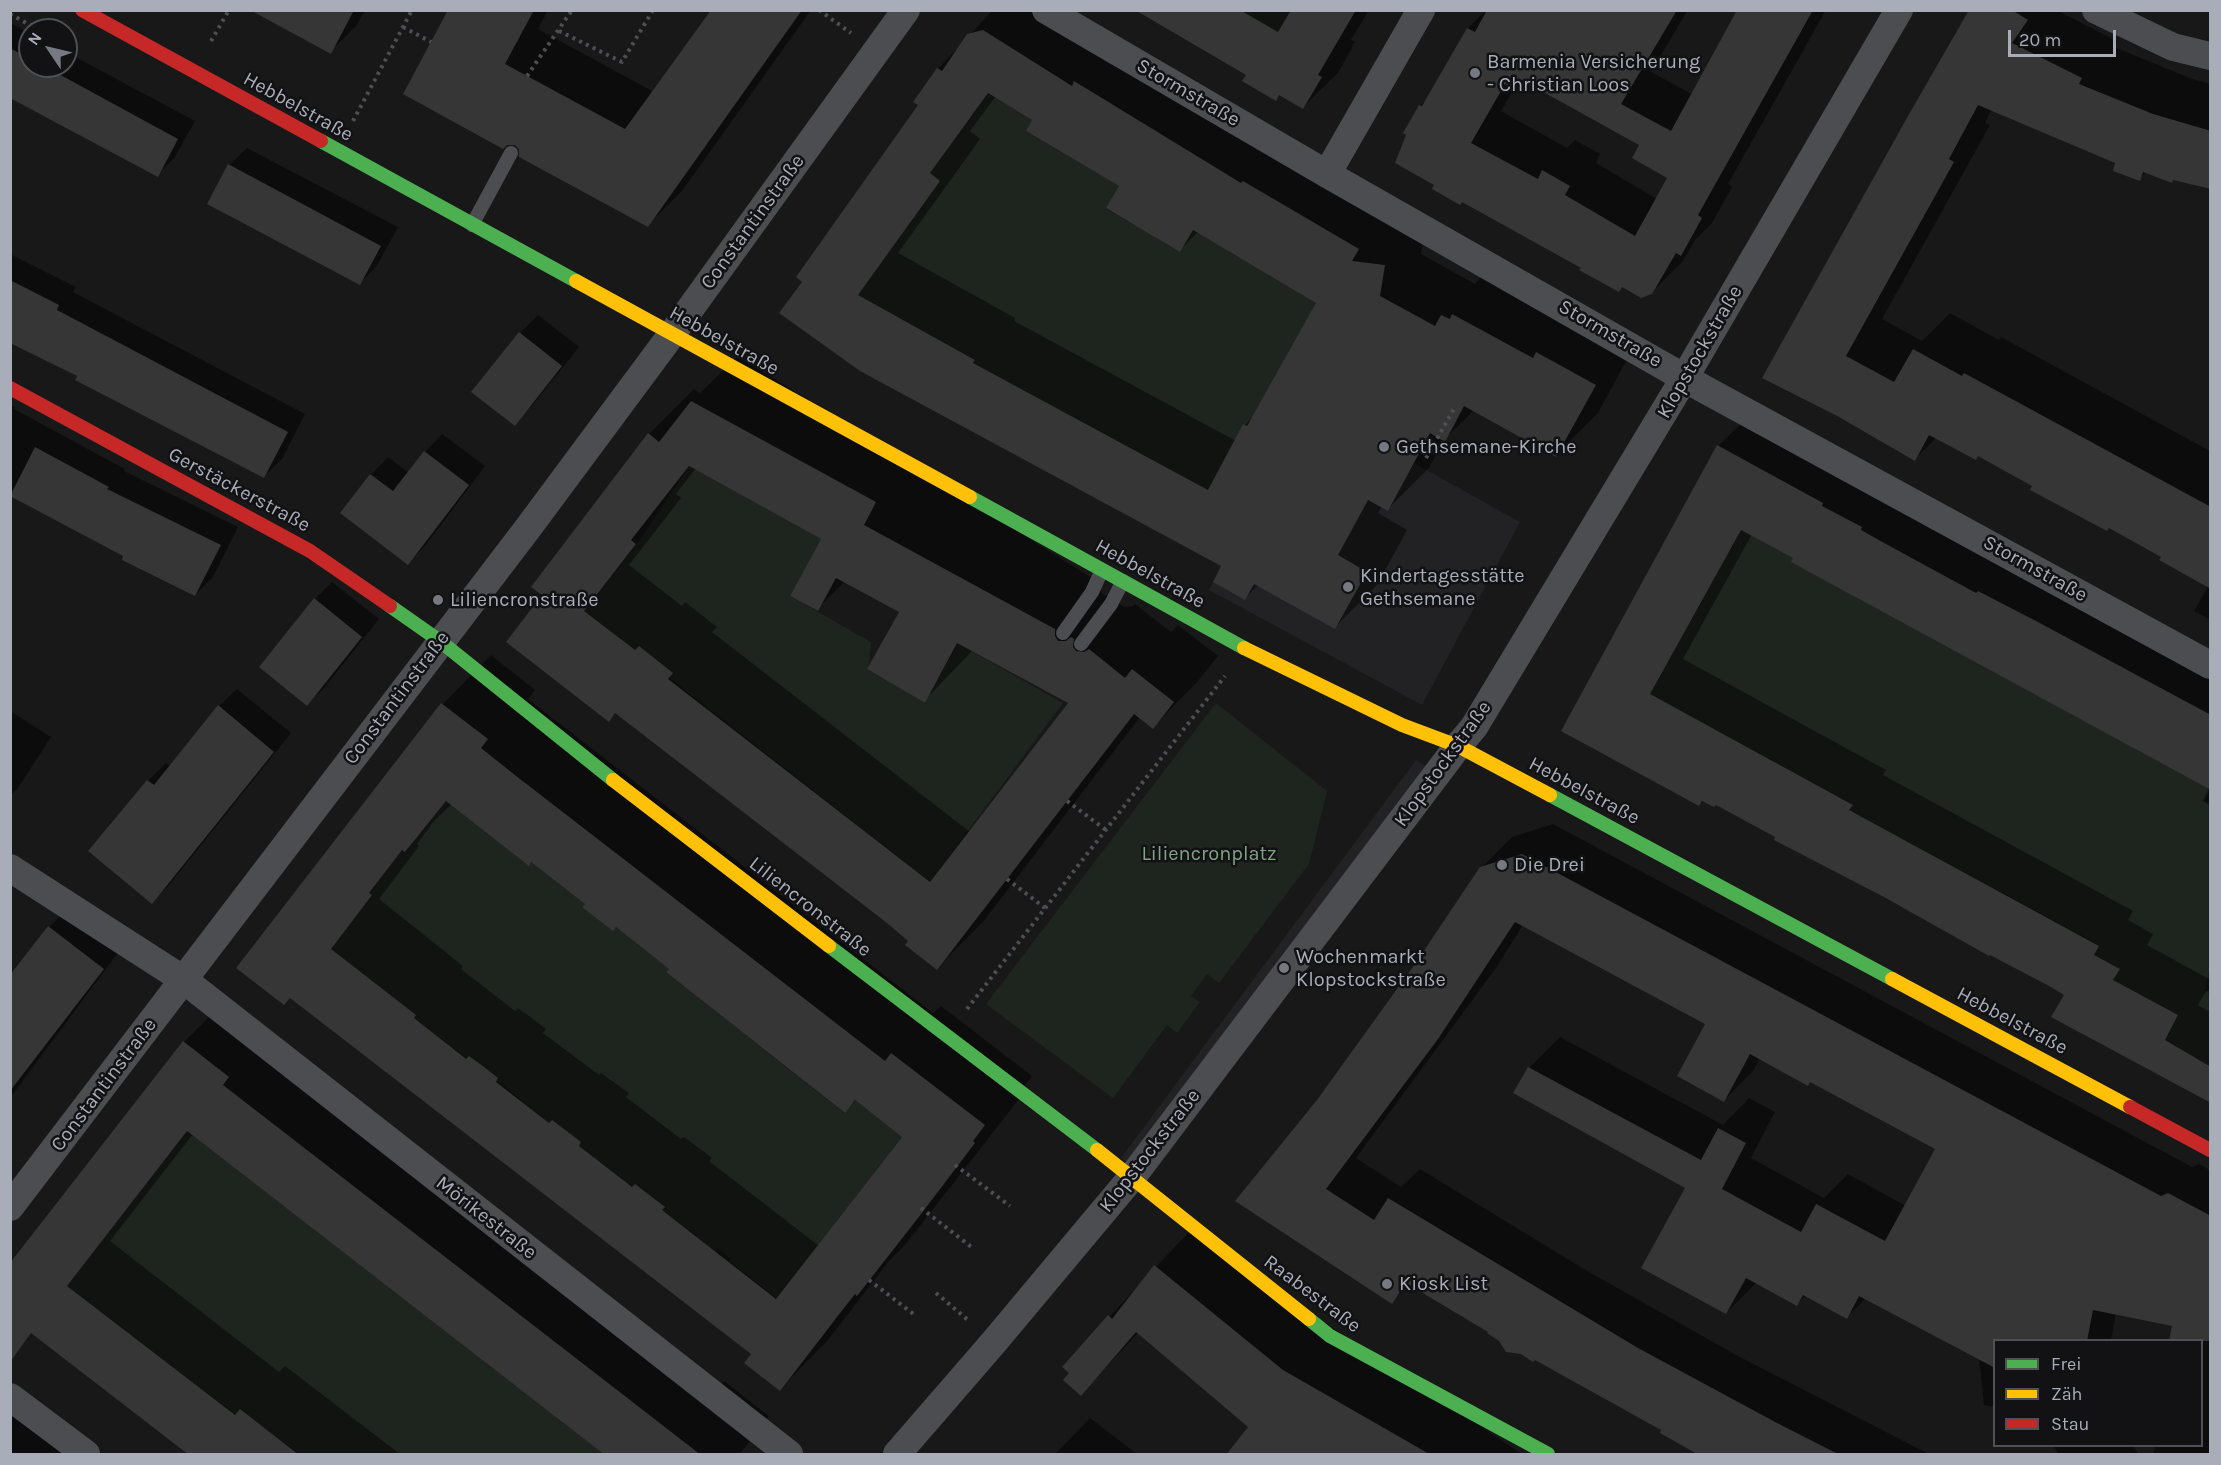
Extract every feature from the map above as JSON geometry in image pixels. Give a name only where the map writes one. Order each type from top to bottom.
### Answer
[{"type":"street","name":"Hebbelstraße","points":[[82,10],[1246,649],[1402,725],[1458,746],[2211,1150]]},
{"type":"street","name":"Constantinstraße","points":[[10,1207],[672,334],[906,10]]},
{"type":"street","name":"Stormstraße","points":[[1046,10],[1327,174],[1715,395],[2211,665]]},
{"type":"street","points":[[1327,174],[1421,10]]},
{"type":"street","name":"Klopstockstraße","points":[[897,1455],[1132,1177],[1474,727],[1685,377],[1899,10]]},
{"type":"street","points":[[2096,10],[2173,47],[2211,56]]},
{"type":"street","name":"Gerstäckerstraße","points":[[10,388],[310,551],[440,641]]},
{"type":"street","name":"Liliencronstraße","points":[[440,641],[541,724],[1132,1177]]},
{"type":"street","name":"Mörikestraße","points":[[10,868],[184,980],[789,1455]]},
{"type":"street","name":"Raabestraße","points":[[1132,1177],[1330,1336],[1548,1455]]},
{"type":"street","points":[[10,1397],[86,1455]]},
{"type":"lane","points":[[471,225],[511,153]]},
{"type":"lane","points":[[1063,633],[1092,592],[1102,570]]},
{"type":"lane","points":[[1082,644],[1111,604],[1123,581]]},
{"type":"path","points":[[351,124],[412,10]]},
{"type":"path","points":[[527,76],[572,10]]},
{"type":"path","points":[[558,31],[622,62],[653,10]]},
{"type":"path","points":[[403,27],[431,42]]},
{"type":"path","points":[[1426,458],[1455,407]]},
{"type":"path","points":[[946,1036],[1246,649]]},
{"type":"path","points":[[1067,801],[1106,830]]},
{"type":"path","points":[[1007,879],[1046,908]]},
{"type":"path","points":[[955,1165],[1010,1206]]},
{"type":"path","points":[[921,1208],[974,1249]]},
{"type":"path","points":[[868,1280],[916,1316]]},
{"type":"path","points":[[936,1293],[976,1327]]},
{"type":"shaded area","name":"Kindertagesstätte Gethsemane","points":[[1414,463],[1520,522],[1422,705],[1209,590],[1221,566],[1341,485],[1388,511]]},
{"type":"shaded area","name":"Wochenmarkt Klopstockstraße","points":[[1416,760],[1449,779],[1149,1179],[1121,1158]]},
{"type":"green space","points":[[1240,11],[1291,11],[1281,33],[1269,39]]},
{"type":"green space","points":[[988,93],[1032,120],[1027,132],[1119,186],[1106,209],[1129,222],[1148,189],[1158,239],[1180,252],[1193,230],[1326,306],[1249,427],[1243,424],[1208,490],[973,363],[974,359],[901,319],[852,303],[929,173],[968,117],[971,118]]},
{"type":"green space","points":[[689,466],[821,539],[790,596],[871,642],[868,670],[925,703],[957,643],[1063,703],[930,882],[584,611],[637,544]]},
{"type":"green space","points":[[1742,525],[2210,785],[2202,801],[2210,806],[2210,967],[2205,992],[2210,993],[2210,1067],[2165,1040],[2178,1015],[2113,980],[2119,969],[2094,955],[2099,945],[1849,810],[1852,804],[1685,713],[1644,704]]},
{"type":"green space","name":"Liliencronplatz","points":[[1216,703],[1327,791],[1309,864],[1219,983],[1207,974],[1191,996],[1200,1002],[1177,1033],[1167,1025],[1113,1098],[986,1004]]},
{"type":"green space","points":[[450,788],[530,863],[585,904],[613,930],[616,927],[669,969],[666,972],[844,1113],[855,1100],[903,1135],[791,1280],[781,1302],[730,1262],[731,1259],[718,1248],[715,1251],[662,1210],[635,1184],[632,1187],[579,1146],[580,1143],[551,1121],[549,1123],[468,1057],[466,1059],[414,1018],[321,955],[372,895],[369,893],[402,850],[406,852]]},
{"type":"green space","points":[[187,1131],[605,1454],[295,1454],[238,1412],[235,1415],[67,1286]]},
{"type":"building","points":[[250,10],[354,10],[331,54]]},
{"type":"building","points":[[448,10],[534,10],[505,64],[625,129],[711,10],[802,10],[648,227],[519,157],[519,149],[515,145],[507,145],[503,149],[403,94]]},
{"type":"building","points":[[1135,10],[1240,10],[1278,32],[1291,10],[1356,10],[1318,75],[1322,77],[1303,109],[1279,95],[1276,101],[1242,81],[1246,75]]},
{"type":"building","points":[[1487,10],[1677,10],[1621,104],[1671,131],[1737,10],[1813,10],[1698,215],[1702,218],[1681,256],[1676,253],[1652,294],[1641,298],[1622,287],[1619,292],[1579,270],[1581,268],[1462,202],[1460,205],[1432,189],[1434,185],[1395,163],[1406,135],[1403,133],[1419,105],[1422,106],[1467,28],[1475,32]],"holes":[[[1520,79],[1639,145],[1632,158],[1667,178],[1635,236],[1565,195],[1570,186],[1542,170],[1538,179],[1471,143],[1505,84],[1514,89]]]},
{"type":"building","points":[[1969,10],[2012,10],[2028,20],[2012,43],[2082,78],[2079,84],[2153,114],[2211,131],[2211,189],[2173,180],[2172,183],[2143,172],[2140,181],[2113,171],[2115,163],[1978,105],[1949,159],[1954,162],[1846,356],[1894,382],[1913,349],[1962,376],[1964,373],[2211,507],[2211,589],[2159,560],[2161,557],[2109,528],[2107,531],[2030,490],[2032,486],[1978,456],[1976,460],[1929,435],[1915,461],[1839,417],[1762,378]]},
{"type":"building","points":[[983,30],[1072,86],[1074,81],[1241,183],[1243,181],[1359,249],[1352,261],[1385,265],[1380,296],[1435,326],[1441,315],[1450,319],[1452,314],[1533,358],[1536,352],[1596,385],[1556,457],[1464,406],[1445,442],[1430,433],[1388,511],[1368,500],[1338,555],[1367,572],[1335,629],[1254,584],[1245,600],[1213,582],[1221,566],[860,371],[779,313],[802,282],[796,277],[918,105],[913,102],[937,68],[942,71],[967,34]],"holes":[[[988,93],[1032,120],[1026,131],[1119,186],[1106,208],[1180,252],[1193,230],[1316,303],[1247,426],[1243,424],[1208,490],[973,363],[975,360],[858,295],[940,181],[930,173]]]},
{"type":"building","points":[[10,48],[18,52],[18,78],[66,78],[178,139],[158,177],[10,98]]},
{"type":"building","points":[[228,164],[381,246],[360,285],[207,204]]},
{"type":"building","points":[[10,280],[59,305],[57,310],[288,432],[264,478],[75,380],[77,376],[10,343]]},
{"type":"building","points":[[519,332],[562,366],[515,426],[471,392]]},
{"type":"building","points":[[691,401],[876,502],[864,525],[1055,629],[1058,641],[1066,641],[1071,637],[1074,639],[1073,647],[1076,651],[1084,652],[1089,649],[1125,678],[1132,669],[1174,702],[1153,729],[1134,714],[937,970],[905,945],[908,941],[887,923],[615,713],[609,722],[506,642],[542,595],[531,587],[648,433],[659,442]],"holes":[[[689,466],[821,539],[790,596],[818,611],[836,578],[899,612],[867,669],[925,703],[957,643],[1068,703],[930,882],[668,679],[673,673],[639,646],[635,650],[584,611],[636,544],[631,540]]]},
{"type":"building","points":[[1717,445],[1823,503],[1822,506],[1862,527],[1861,530],[1886,544],[2211,715],[2211,790],[1791,562],[1793,558],[1741,530],[1650,694],[1853,805],[1849,810],[2099,946],[2094,955],[2120,969],[2113,980],[2178,1015],[2165,1040],[2211,1067],[2211,1103],[2051,1017],[2064,995],[2051,987],[1774,840],[1775,837],[1716,805],[1714,807],[1702,801],[1699,806],[1561,731]]},
{"type":"building","points":[[35,447],[109,487],[107,489],[221,545],[195,596],[122,560],[123,556],[10,496]]},
{"type":"building","points":[[424,451],[469,485],[408,565],[340,513],[370,474],[393,491]]},
{"type":"building","points":[[314,598],[362,637],[307,706],[259,667]]},
{"type":"building","points":[[441,703],[488,739],[481,748],[520,779],[885,1061],[891,1053],[985,1125],[973,1141],[975,1143],[918,1218],[857,1296],[855,1294],[780,1391],[744,1363],[751,1354],[290,998],[284,1005],[236,968]],"holes":[[[446,801],[529,866],[531,862],[585,904],[582,907],[613,931],[616,927],[669,969],[666,972],[845,1113],[855,1100],[902,1137],[776,1299],[662,1210],[665,1207],[635,1184],[632,1187],[579,1146],[581,1142],[552,1120],[549,1123],[496,1082],[498,1078],[484,1067],[469,1056],[466,1059],[414,1018],[416,1015],[331,949],[372,895],[369,893],[402,850],[405,852]]]},
{"type":"building","points":[[218,705],[274,752],[152,904],[88,851],[147,780],[154,785]]},
{"type":"building","points":[[1522,854],[2161,1196],[2168,1193],[2211,1216],[2211,1341],[2169,1339],[2172,1326],[2093,1310],[2087,1339],[1993,1339],[1993,1367],[1859,1296],[1847,1319],[1803,1295],[1797,1306],[1746,1278],[1726,1314],[1641,1268],[1685,1188],[1513,1093],[1528,1067],[1701,1160],[1718,1128],[1746,1143],[1722,1189],[1801,1232],[1816,1204],[1885,1241],[1935,1149],[1810,1082],[1808,1086],[1750,1054],[1724,1102],[1677,1076],[1705,1024],[1515,922],[1438,1039],[1326,1189],[1374,1220],[1388,1198],[1638,1348],[1840,1455],[1699,1455],[1660,1433],[1661,1430],[1535,1360],[1533,1362],[1521,1354],[1506,1352],[1499,1341],[1488,1332],[1406,1283],[1392,1304],[1235,1201],[1317,1100],[1415,964],[1480,867]]},
{"type":"building","points":[[48,926],[104,969],[10,1091],[10,975]]},
{"type":"building","points":[[183,1041],[229,1077],[223,1085],[701,1455],[605,1455],[187,1131],[67,1286],[235,1415],[240,1409],[299,1455],[189,1455],[31,1333],[10,1362],[10,1263]]},
{"type":"building","points":[[1154,1265],[1283,1370],[1431,1455],[1226,1455],[1248,1427],[1136,1332],[1081,1396],[1063,1380],[1069,1373],[1062,1367],[1108,1315],[1112,1319]]},
{"type":"traffic: fast","points":[[321,141],[576,281]]},
{"type":"traffic: fast","points":[[970,497],[1244,648]]},
{"type":"traffic: fast","points":[[390,606],[440,641],[613,780]]},
{"type":"traffic: fast","points":[[1550,795],[1892,979]]},
{"type":"traffic: fast","points":[[829,946],[1097,1150]]},
{"type":"traffic: fast","points":[[1309,1319],[1330,1336],[1548,1454]]},
{"type":"traffic: slow","points":[[576,281],[970,497]]},
{"type":"traffic: slow","points":[[1244,648],[1402,725],[1458,746],[1550,795]]},
{"type":"traffic: slow","points":[[613,780],[829,946]]},
{"type":"traffic: slow","points":[[1892,979],[2130,1107]]},
{"type":"traffic: slow","points":[[1097,1150],[1309,1319]]},
{"type":"traffic: jam","points":[[82,10],[321,141]]},
{"type":"traffic: jam","points":[[10,388],[310,551],[390,606]]},
{"type":"traffic: jam","points":[[2130,1107],[2210,1150]]},
{"type":"place","name":"Barmenia Versicherung - Christian Loos","points":[[1475,73]]},
{"type":"place","name":"Gethsemane-Kirche","points":[[1384,447]]},
{"type":"place","name":"Kindertagesstätte Gethsemane","points":[[1348,587]]},
{"type":"place","name":"Liliencronstraße","points":[[438,600]]},
{"type":"place","name":"Die Drei","points":[[1502,865]]},
{"type":"place","name":"Wochenmarkt Klopstockstraße","points":[[1284,968]]},
{"type":"place","name":"Kiosk List","points":[[1387,1284]]}]
